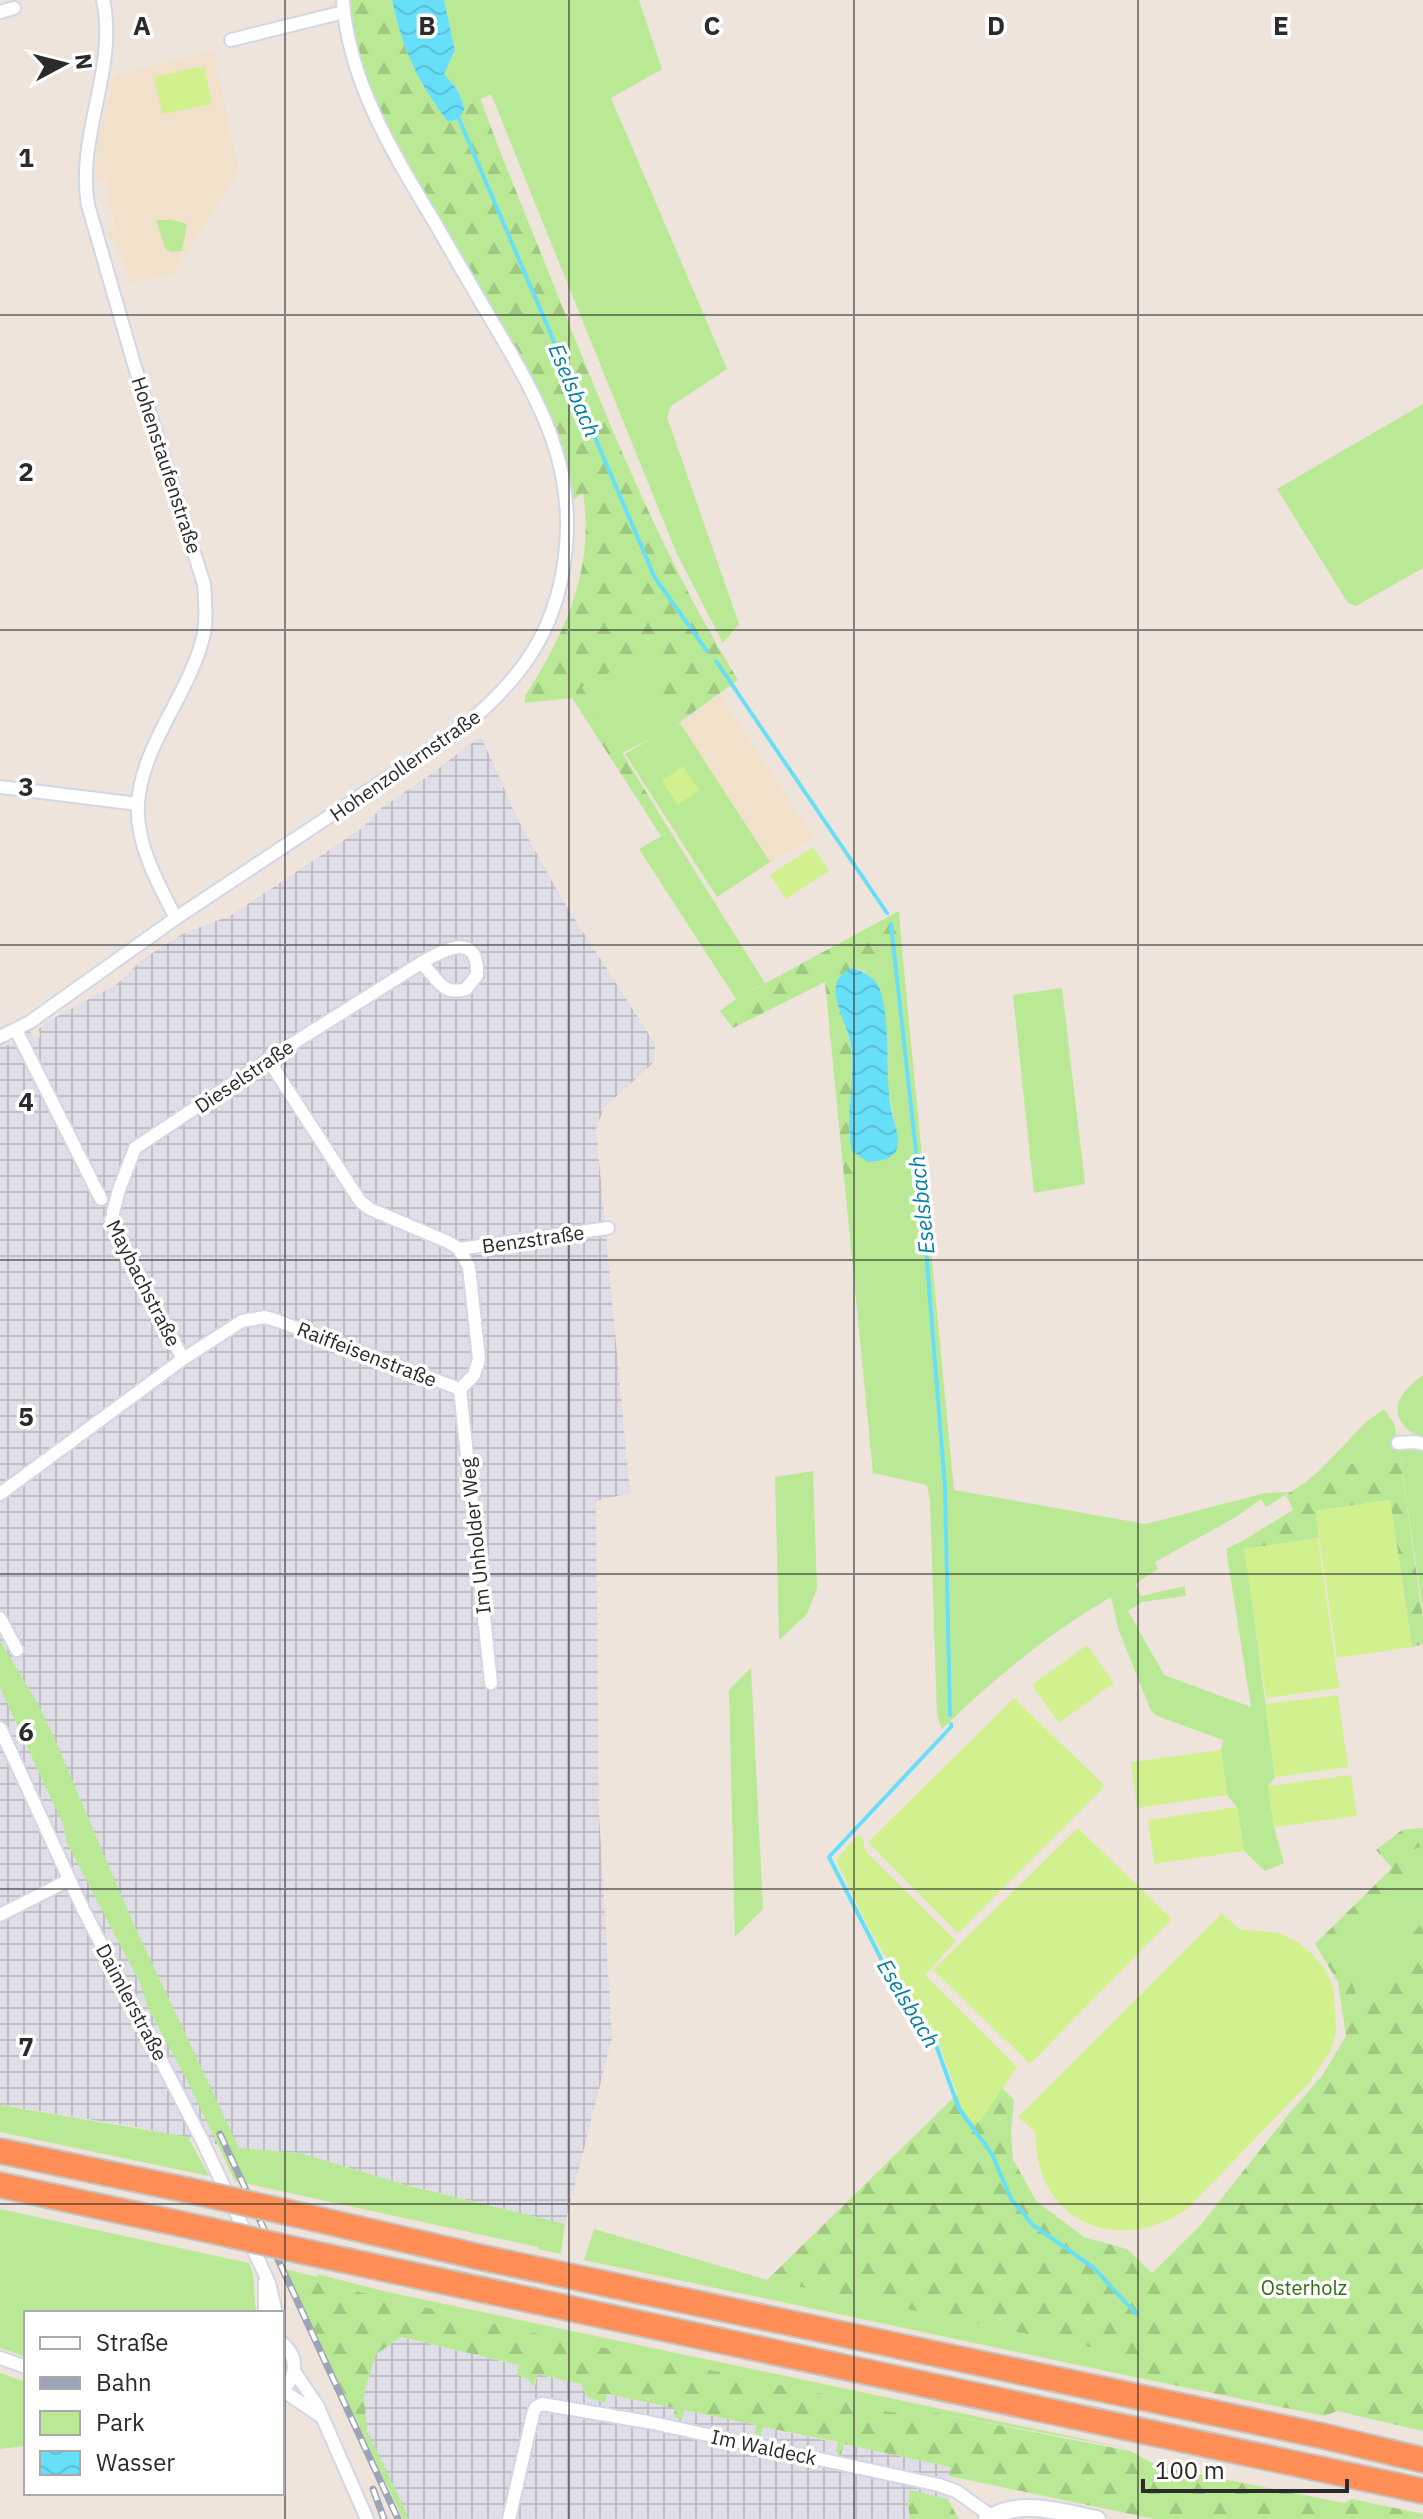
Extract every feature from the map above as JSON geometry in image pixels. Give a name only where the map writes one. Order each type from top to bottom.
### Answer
[{"type":"highway","points":[[0,2151],[1423,2460]]},
{"type":"highway","points":[[0,2185],[1423,2491]]},
{"type":"street","name":"Hohenstaufenstraße","points":[[103,0],[107,42],[89,137],[86,195],[134,364],[204,584],[206,617],[203,635],[191,674],[158,735],[138,804],[145,851],[176,918]]},
{"type":"street","points":[[231,40],[344,6]]},
{"type":"street","name":"Hohenzollernstraße","points":[[0,1037],[16,1030],[176,918],[447,739],[488,707],[518,676],[542,637],[554,609],[562,581],[567,504],[554,441],[524,376],[386,137],[356,68],[344,6]]},
{"type":"street","points":[[0,12],[14,8]]},
{"type":"street","points":[[0,787],[138,804]]},
{"type":"street","name":"Dieselstraße","points":[[113,1224],[119,1190],[135,1148],[421,963],[441,951],[460,946],[474,956],[477,975],[466,989],[450,992],[442,988],[421,963]]},
{"type":"street","name":"Maybachstraße","points":[[16,1030],[183,1359]]},
{"type":"street","points":[[269,1061],[360,1201],[370,1209],[459,1249]]},
{"type":"street","name":"Benzstraße","points":[[459,1249],[608,1228]]},
{"type":"street","name":"Raiffeisenstraße","points":[[0,1494],[183,1359],[242,1321],[265,1317],[460,1389],[474,1375],[479,1359],[469,1267],[459,1249]]},
{"type":"street","name":"Im Unholder Weg","points":[[460,1389],[491,1683]]},
{"type":"street","points":[[1398,1443],[1423,1444]]},
{"type":"street","points":[[0,1618],[17,1650]]},
{"type":"street","name":"Daimlerstraße","points":[[0,1728],[69,1880],[172,2079],[265,2275],[275,2311]]},
{"type":"street","points":[[0,1915],[69,1880]]},
{"type":"street","name":"Daimlerstraße","points":[[265,2275],[265,2311]]},
{"type":"street","points":[[284,2346],[293,2357],[294,2371],[284,2388]]},
{"type":"street","points":[[0,2358],[24,2366]]},
{"type":"street","points":[[294,2371],[311,2394],[367,2519]]},
{"type":"street","points":[[284,2391],[319,2415]]},
{"type":"street","name":"Im Waldeck","points":[[509,2519],[533,2414],[536,2407],[542,2404],[635,2420],[939,2485],[956,2491],[989,2518],[1014,2508],[1031,2507],[1097,2519]]},
{"type":"shaded area","points":[[213,51],[239,171],[172,275],[131,283],[122,256],[106,232],[117,228],[109,206],[107,179],[95,181],[98,142],[114,75]]},
{"type":"shaded area","points":[[720,695],[814,837],[770,862],[680,723]]},
{"type":"shaded area","points":[[481,736],[517,818],[562,899],[655,1044],[653,1063],[604,1108],[596,1129],[630,1493],[596,1501],[599,1814],[612,2038],[565,2224],[406,2185],[300,2153],[239,2149],[131,2126],[0,2105],[0,1045],[9,1045],[22,1038],[24,1031],[29,1029],[34,1039],[40,1037],[39,1029],[45,1023],[117,984],[143,959],[184,933],[230,916],[361,829],[381,808]]},
{"type":"shaded area","points":[[400,2337],[519,2365],[535,2386],[537,2374],[581,2384],[605,2402],[606,2394],[676,2408],[682,2418],[683,2410],[757,2425],[760,2436],[762,2427],[838,2443],[836,2452],[841,2453],[843,2444],[951,2467],[950,2503],[956,2519],[408,2519],[367,2431],[364,2393],[376,2353]]},
{"type":"green space","points":[[343,0],[392,0],[412,64],[448,122],[459,119],[465,108],[480,98],[618,443],[686,588],[738,680],[677,724],[650,699],[664,683],[644,654],[582,687],[670,831],[661,836],[572,698],[525,703],[525,696],[553,649],[574,600],[585,548],[583,493],[567,504],[554,441],[371,103]]},
{"type":"green space","points":[[444,0],[639,0],[662,69],[611,98],[727,369],[671,406],[667,417],[739,624],[723,643],[676,552],[491,94],[465,108],[457,89],[444,74],[455,50]]},
{"type":"green space","points":[[204,66],[212,104],[162,114],[154,77]]},
{"type":"green space","points":[[156,220],[187,224],[182,251],[171,252],[165,248]]},
{"type":"green space","points":[[1423,404],[1423,568],[1356,606],[1348,603],[1277,489]]},
{"type":"green space","points":[[644,654],[664,683],[650,699],[677,724],[680,723],[770,862],[717,897],[625,754],[654,737],[622,753],[582,687]]},
{"type":"green space","points":[[683,766],[699,790],[678,805],[662,781]]},
{"type":"green space","points":[[670,831],[765,983],[736,999],[639,849]]},
{"type":"green space","points":[[813,847],[829,871],[786,899],[770,875]]},
{"type":"green space","points":[[899,911],[903,959],[863,971],[852,968],[837,999],[853,1061],[849,1136],[868,1162],[878,1161],[873,1174],[844,1177],[825,982],[733,1028],[720,1011],[736,999]]},
{"type":"green space","points":[[903,959],[954,1490],[1146,1524],[1265,1493],[1290,1492],[1266,1507],[1261,1499],[1236,1517],[1155,1562],[1158,1569],[1135,1584],[1141,1596],[1185,1586],[1186,1596],[1142,1602],[1128,1611],[1164,1675],[1251,1707],[1226,1549],[1244,1540],[1275,1777],[1268,1786],[1274,1827],[1284,1863],[1265,1871],[1244,1851],[1237,1807],[1227,1795],[1221,1750],[1223,1740],[1151,1711],[1118,1628],[1111,1597],[1022,1658],[942,1729],[937,1715],[930,1501],[927,1485],[873,1473],[844,1177],[873,1174],[878,1161],[887,1159],[896,1128],[888,1090],[887,1046],[872,978],[863,971]]},
{"type":"green space","points":[[1062,988],[1085,1184],[1034,1193],[1013,995]]},
{"type":"green space","points":[[1423,1375],[1423,1440],[1403,1424],[1398,1408],[1405,1392]]},
{"type":"green space","points":[[1384,1409],[1394,1423],[1398,1443],[1423,1444],[1423,1611],[1400,1457],[1322,1468],[1366,1422]]},
{"type":"green space","points":[[1400,1457],[1423,1619],[1423,1644],[1412,1647],[1390,1500],[1316,1511],[1319,1538],[1244,1549],[1244,1540],[1293,1510],[1286,1495],[1322,1468]]},
{"type":"green space","points":[[813,1471],[817,1589],[807,1614],[779,1640],[775,1477]]},
{"type":"green space","points":[[1390,1500],[1412,1647],[1337,1658],[1315,1511]]},
{"type":"green space","points":[[1318,1538],[1339,1688],[1266,1698],[1244,1549]]},
{"type":"green space","points":[[0,1641],[53,1735],[133,1923],[239,2148],[300,2153],[406,2185],[565,2224],[561,2254],[235,2181],[186,2078],[149,2010],[140,1983],[67,1843],[63,1824],[0,1688]]},
{"type":"green space","points":[[1087,1645],[1114,1683],[1059,1723],[1032,1685]]},
{"type":"green space","points":[[751,1668],[763,1909],[735,1937],[729,1690]]},
{"type":"green space","points":[[1338,1695],[1348,1767],[1275,1777],[1265,1704]]},
{"type":"green space","points":[[1014,1698],[1105,1786],[958,1933],[868,1842]]},
{"type":"green space","points":[[1221,1750],[1227,1795],[1137,1808],[1131,1762]]},
{"type":"green space","points":[[1351,1775],[1357,1816],[1274,1827],[1268,1786]]},
{"type":"green space","points":[[1237,1807],[1244,1851],[1154,1864],[1148,1820]]},
{"type":"green space","points":[[1078,1828],[1172,1919],[1030,2064],[933,1970]]},
{"type":"green space","name":"Osterholz","points":[[1423,1828],[1423,1846],[1410,1851],[1407,1870],[1341,1947],[1361,2011],[1414,1954],[1411,1936],[1423,1921],[1423,2431],[1337,2411],[1325,2416],[1144,2379],[1118,2353],[767,2280],[983,2069],[1014,2100],[1011,2132],[1013,2159],[1036,2201],[1084,2237],[1127,2249],[1152,2273],[1200,2226],[1322,2076],[1346,2036],[1338,1982],[1315,1944],[1392,1868],[1376,1850],[1402,1830]]},
{"type":"green space","points":[[859,1834],[865,1851],[956,1941],[925,1975],[1017,2067],[980,2121],[974,2124],[962,2108],[939,2044],[871,1933],[836,1860]]},
{"type":"green space","points":[[1423,1846],[1423,1921],[1411,1936],[1414,1954],[1361,2012],[1341,1947],[1407,1870],[1410,1851]]},
{"type":"green space","points":[[1222,1913],[1239,1929],[1279,1933],[1298,1942],[1325,1969],[1334,1989],[1336,2032],[1330,2052],[1309,2083],[1188,2208],[1162,2223],[1135,2230],[1109,2229],[1085,2222],[1065,2208],[1049,2188],[1039,2163],[1036,2133],[1018,2117]]},
{"type":"green space","points":[[0,2105],[188,2137],[209,2176],[0,2132]]},
{"type":"green space","points":[[0,2209],[249,2263],[253,2275],[256,2311],[24,2311],[24,2356],[0,2348]]},
{"type":"green space","points":[[594,2229],[767,2280],[1118,2353],[1144,2379],[584,2260]]},
{"type":"green space","points":[[284,2269],[1131,2449],[936,2413],[920,2416],[877,2410],[827,2395],[535,2333],[287,2275]]},
{"type":"green space","points":[[287,2275],[535,2333],[827,2395],[877,2410],[920,2416],[936,2413],[1130,2451],[1158,2466],[1344,2503],[1352,2499],[1423,2514],[1423,2519],[1154,2519],[949,2476],[950,2467],[844,2444],[841,2454],[836,2452],[838,2442],[763,2427],[760,2436],[755,2434],[756,2425],[684,2410],[682,2419],[674,2417],[675,2408],[607,2394],[605,2403],[587,2397],[581,2384],[537,2374],[534,2387],[528,2379],[517,2375],[519,2365],[401,2337],[376,2354],[364,2393],[367,2431],[362,2434]]},
{"type":"green space","points":[[0,2373],[24,2381],[24,2446],[0,2449]]},
{"type":"green space","points":[[367,2431],[408,2519],[403,2519],[362,2434]]},
{"type":"green space","points":[[910,2490],[947,2499],[959,2519],[910,2519]]},
{"type":"water","points":[[392,0],[444,0],[455,50],[444,74],[457,89],[465,108],[459,119],[448,122],[420,79],[406,49]]},
{"type":"water","points":[[852,968],[873,978],[884,1004],[889,1094],[898,1141],[896,1151],[887,1159],[868,1162],[852,1151],[849,1112],[851,1045],[836,992],[838,979]]},
{"type":"waterway","name":"Eselsbach","points":[[459,119],[655,578],[707,651]]},
{"type":"waterway","name":"Eselsbach","points":[[716,661],[887,913]]},
{"type":"waterway","name":"Eselsbach","points":[[891,924],[924,1224],[945,1488]]},
{"type":"waterway","name":"Eselsbach","points":[[945,1489],[950,1715]]},
{"type":"waterway","name":"Eselsbach","points":[[951,1724],[829,1857],[898,1992],[911,1999],[936,2045],[959,2109],[992,2154],[1011,2199],[1033,2225],[1094,2268],[1136,2314]]},
{"type":"railway","points":[[220,2134],[398,2519]]},
{"type":"railway","points":[[373,2489],[384,2519]]}]
